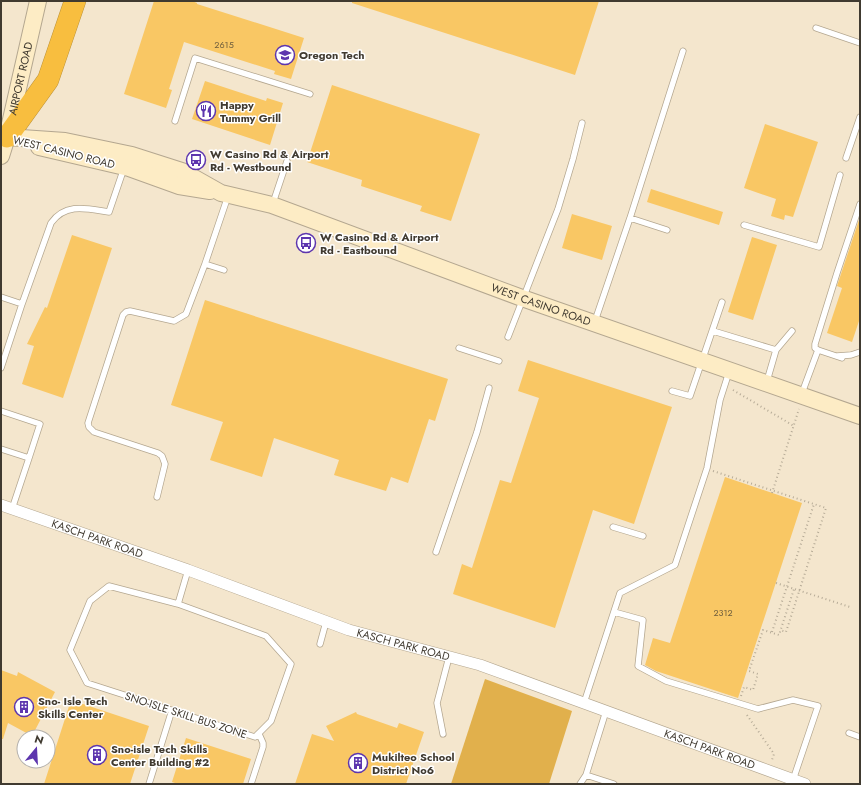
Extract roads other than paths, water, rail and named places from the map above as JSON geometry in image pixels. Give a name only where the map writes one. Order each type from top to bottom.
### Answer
[{"type":"highway","points":[[4,146],[48,80],[75,1]]},
{"type":"street","name":"AIRPORT ROAD","points":[[4,146],[38,1]]},
{"type":"street","name":"WEST CASINO ROAD","points":[[4,146],[65,141],[132,154],[182,171],[224,194]]},
{"type":"street","name":"WEST CASINO ROAD","points":[[4,146],[26,144],[124,167],[179,186],[272,205],[522,298],[703,361],[727,378],[766,383],[860,416]]},
{"type":"street","name":"KASCH PARK ROAD","points":[[1,505],[188,570],[349,630],[480,665],[805,784]]},
{"type":"lane","points":[[816,28],[860,43]]},
{"type":"lane","points":[[595,323],[683,51]]},
{"type":"lane","points":[[175,121],[194,58],[310,94]]},
{"type":"lane","points":[[846,158],[860,118]]},
{"type":"lane","points":[[508,338],[522,298],[558,209],[582,123]]},
{"type":"lane","points":[[272,205],[287,161]]},
{"type":"lane","points":[[1,368],[51,223],[56,216],[72,208],[110,212],[124,167]]},
{"type":"lane","points":[[744,225],[819,247],[840,175]]},
{"type":"lane","points":[[157,497],[164,464],[162,456],[158,453],[94,432],[89,427],[88,423],[123,315],[130,311],[174,321],[186,314],[205,264],[224,194]]},
{"type":"lane","points":[[860,204],[815,344],[815,348],[818,350],[839,357],[860,352]]},
{"type":"lane","points":[[630,218],[667,230]]},
{"type":"lane","points":[[205,264],[224,270]]},
{"type":"lane","points":[[1,297],[22,304]]},
{"type":"lane","points":[[672,391],[690,396],[722,302]]},
{"type":"lane","points":[[713,330],[776,350]]},
{"type":"lane","points":[[766,383],[776,350],[792,331]]},
{"type":"lane","points":[[459,348],[499,361]]},
{"type":"lane","points":[[801,395],[818,350]]},
{"type":"lane","points":[[584,703],[620,593],[675,565],[706,469],[720,400],[727,378]]},
{"type":"lane","points":[[436,552],[489,388]]},
{"type":"lane","points":[[1,411],[40,424],[12,509]]},
{"type":"lane","points":[[1,449],[29,458]]},
{"type":"lane","points":[[612,526],[643,536]]},
{"type":"lane","points":[[178,604],[188,570]]},
{"type":"lane","name":"SNO-ISLE SKILL BUS ZONE","points":[[108,586],[178,604],[266,636],[291,664],[271,721],[259,734],[254,737],[87,683],[70,650],[90,601],[108,586]]},
{"type":"lane","points":[[614,612],[643,620],[638,666],[666,681],[758,709],[793,700],[818,706],[794,780]]},
{"type":"lane","points":[[320,644],[326,622]]},
{"type":"lane","points":[[443,734],[437,704],[449,657]]},
{"type":"lane","points":[[149,784],[172,710]]},
{"type":"lane","points":[[580,784],[586,775],[606,710]]},
{"type":"lane","points":[[849,733],[860,737]]},
{"type":"lane","points":[[251,784],[263,747],[259,734]]},
{"type":"lane","points":[[586,775],[614,784]]},
{"type":"place","name":"Oregon Tech","points":[[285,55]]},
{"type":"place","name":"Happy Tummy Grill","points":[[206,111]]},
{"type":"place","name":"W Casino Rd & Airport Rd - Westbound","points":[[196,160]]},
{"type":"place","name":"W Casino Rd & Airport Rd - Eastbound","points":[[306,243]]},
{"type":"place","name":"Sno- Isle Tech Skills Center","points":[[24,707]]},
{"type":"place","name":"Sno-isle Tech Skills Center Building #2","points":[[97,755]]},
{"type":"place","name":"Mukilteo School District No6","points":[[358,763]]}]
